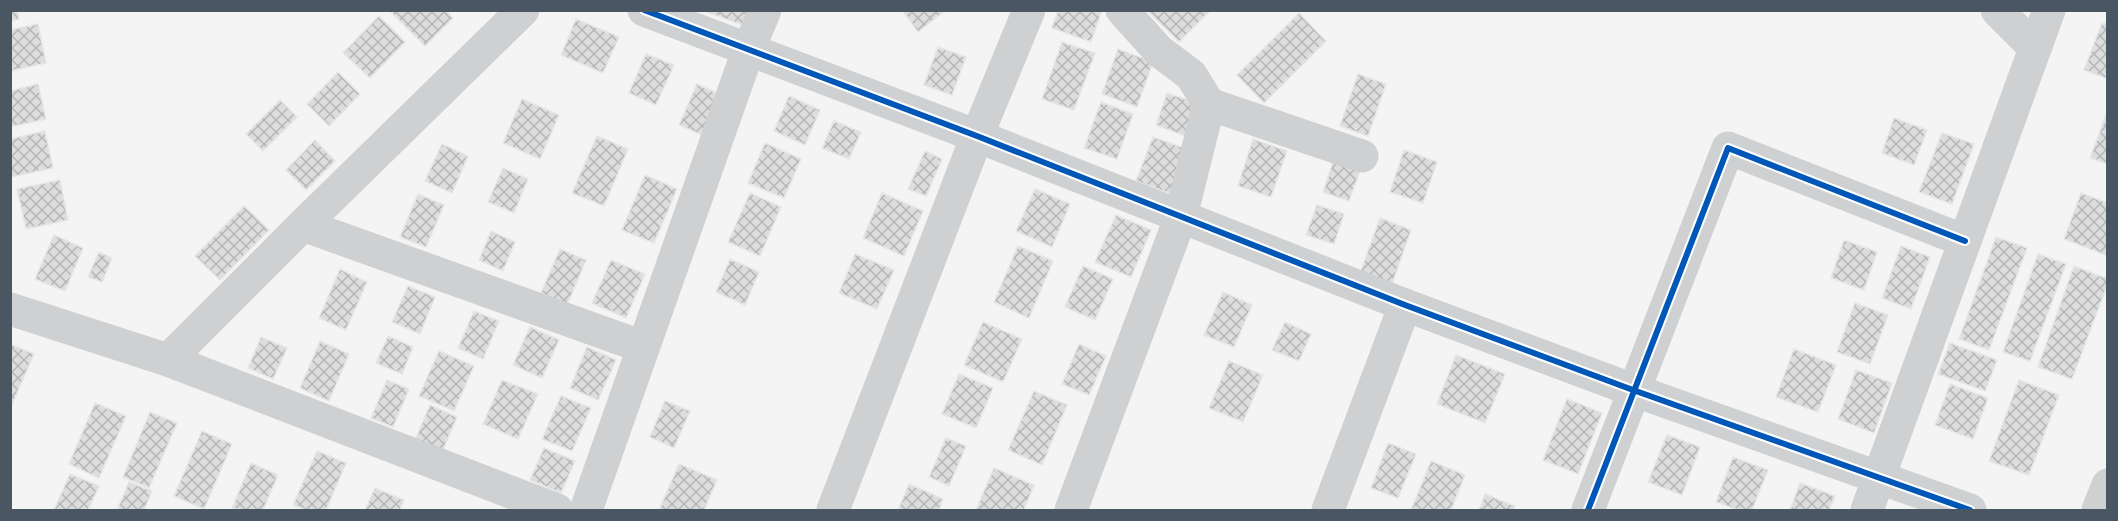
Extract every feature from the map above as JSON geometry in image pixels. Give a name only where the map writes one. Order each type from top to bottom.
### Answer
[{"type":"street","points":[[168,360],[523,10]]},
{"type":"street","points":[[644,10],[977,136],[1405,304],[1633,390],[1970,510]]},
{"type":"street","points":[[586,510],[748,51],[765,10]]},
{"type":"street","points":[[833,510],[977,136],[1029,10]]},
{"type":"street","points":[[1122,10],[1159,51],[1191,75],[1209,104],[1362,156]]},
{"type":"street","points":[[1997,10],[2035,48]]},
{"type":"street","points":[[1867,510],[2049,10]]},
{"type":"street","points":[[1071,510],[1181,216],[1209,104]]},
{"type":"street","points":[[1588,510],[1728,148],[1965,241]]},
{"type":"street","points":[[303,225],[643,347]]},
{"type":"street","points":[[1328,510],[1405,304]]},
{"type":"street","points":[[10,309],[168,360],[557,510]]},
{"type":"street","points":[[2098,510],[2108,485]]},
{"type":"building","points":[[10,10],[17,10],[19,19],[10,21]]},
{"type":"building","points":[[389,10],[445,10],[453,18],[425,46]]},
{"type":"building","points":[[701,10],[754,10],[748,27]]},
{"type":"building","points":[[902,10],[946,10],[918,32]]},
{"type":"building","points":[[1058,10],[1102,10],[1091,42],[1052,28]]},
{"type":"building","points":[[1150,10],[1211,10],[1179,42],[1149,12]]},
{"type":"building","points":[[1299,13],[1326,41],[1264,103],[1237,75]]},
{"type":"building","points":[[379,16],[405,42],[370,78],[343,53]]},
{"type":"building","points":[[576,19],[619,37],[603,73],[561,55]]},
{"type":"building","points":[[2102,23],[2108,24],[2108,79],[2084,70]]},
{"type":"building","points":[[38,24],[46,63],[10,71],[10,30]]},
{"type":"building","points":[[1062,42],[1095,53],[1074,110],[1042,99]]},
{"type":"building","points":[[938,47],[966,57],[952,95],[924,85]]},
{"type":"building","points":[[1118,49],[1153,62],[1137,107],[1102,94]]},
{"type":"building","points":[[646,54],[674,65],[656,105],[629,93]]},
{"type":"building","points":[[338,72],[360,94],[329,126],[307,104]]},
{"type":"building","points":[[1358,74],[1386,84],[1368,136],[1340,126]]},
{"type":"building","points":[[38,84],[46,119],[10,127],[10,91]]},
{"type":"building","points":[[697,84],[719,94],[702,135],[679,125]]},
{"type":"building","points":[[1167,93],[1200,104],[1188,137],[1156,125]]},
{"type":"building","points":[[789,96],[820,110],[805,145],[774,131]]},
{"type":"building","points":[[522,99],[559,115],[540,159],[503,143]]},
{"type":"building","points":[[280,100],[297,117],[263,151],[246,134]]},
{"type":"building","points":[[1101,102],[1133,114],[1117,159],[1084,148]]},
{"type":"building","points":[[2108,110],[2108,164],[2090,158]]},
{"type":"building","points":[[1894,118],[1927,130],[1914,165],[1882,153]]},
{"type":"building","points":[[834,121],[861,132],[849,159],[822,148]]},
{"type":"building","points":[[45,131],[53,168],[11,177],[10,139]]},
{"type":"building","points":[[1942,133],[1974,144],[1952,204],[1919,192]]},
{"type":"building","points":[[597,136],[628,149],[604,206],[572,193]]},
{"type":"building","points":[[1153,137],[1187,149],[1171,194],[1136,181]]},
{"type":"building","points":[[1253,139],[1287,151],[1271,197],[1238,186]]},
{"type":"building","points":[[315,140],[335,161],[306,190],[286,170]]},
{"type":"building","points":[[765,143],[801,159],[784,198],[748,183]]},
{"type":"building","points":[[442,144],[468,156],[452,193],[425,181]]},
{"type":"building","points":[[1404,150],[1437,162],[1423,203],[1390,192]]},
{"type":"building","points":[[925,151],[942,159],[926,196],[908,189]]},
{"type":"building","points":[[1333,162],[1360,171],[1349,201],[1323,192]]},
{"type":"building","points":[[503,168],[528,179],[514,213],[488,202]]},
{"type":"building","points":[[645,175],[677,189],[654,243],[622,230]]},
{"type":"building","points":[[60,180],[68,220],[26,229],[17,189]]},
{"type":"building","points":[[1035,189],[1070,204],[1052,247],[1016,231]]},
{"type":"building","points":[[750,193],[781,207],[760,256],[728,242]]},
{"type":"building","points":[[882,193],[923,211],[904,256],[863,238]]},
{"type":"building","points":[[2081,193],[2108,203],[2108,256],[2064,239]]},
{"type":"building","points":[[418,194],[444,205],[426,247],[400,237]]},
{"type":"building","points":[[1317,205],[1344,214],[1334,244],[1306,235]]},
{"type":"building","points":[[244,206],[269,230],[220,280],[195,256]]},
{"type":"building","points":[[1116,215],[1151,230],[1131,277],[1095,262]]},
{"type":"building","points":[[1380,218],[1411,230],[1392,284],[1360,273]]},
{"type":"building","points":[[491,231],[515,242],[503,271],[479,260]]},
{"type":"building","points":[[54,235],[83,248],[65,291],[35,279]]},
{"type":"building","points":[[1996,237],[2027,248],[1989,350],[1959,339]]},
{"type":"building","points":[[1844,240],[1877,252],[1864,290],[1831,278]]},
{"type":"building","points":[[1018,246],[1053,261],[1029,318],[994,302]]},
{"type":"building","points":[[1901,246],[1930,257],[1911,309],[1882,298]]},
{"type":"building","points":[[560,249],[586,260],[567,305],[541,293]]},
{"type":"building","points":[[99,252],[112,258],[102,282],[88,277]]},
{"type":"building","points":[[855,254],[894,270],[877,309],[839,293]]},
{"type":"building","points":[[2038,254],[2066,264],[2030,361],[2003,352]]},
{"type":"building","points":[[730,259],[759,272],[745,305],[716,292]]},
{"type":"building","points":[[611,260],[645,274],[626,318],[592,303]]},
{"type":"building","points":[[1083,266],[1113,279],[1095,320],[1065,307]]},
{"type":"building","points":[[2074,266],[2108,279],[2108,283],[2072,379],[2038,367]]},
{"type":"building","points":[[340,269],[367,282],[346,330],[319,318]]},
{"type":"building","points":[[408,286],[435,297],[420,334],[392,322]]},
{"type":"building","points":[[1223,292],[1252,305],[1234,347],[1204,335]]},
{"type":"building","points":[[1855,303],[1888,315],[1870,364],[1837,352]]},
{"type":"building","points":[[474,311],[499,321],[483,359],[458,348]]},
{"type":"building","points":[[983,322],[1022,339],[1003,382],[964,365]]},
{"type":"building","points":[[1285,322],[1311,334],[1299,361],[1272,350]]},
{"type":"building","points":[[530,327],[559,340],[542,378],[513,365]]},
{"type":"building","points":[[388,336],[413,347],[402,374],[376,363]]},
{"type":"building","points":[[261,337],[287,348],[273,379],[248,368]]},
{"type":"building","points":[[320,341],[349,354],[329,401],[300,388]]},
{"type":"building","points":[[1950,343],[1997,360],[1985,391],[1938,374]]},
{"type":"building","points":[[10,344],[34,354],[10,409]]},
{"type":"building","points":[[1079,344],[1106,356],[1089,395],[1062,384]]},
{"type":"building","points":[[587,347],[616,360],[598,400],[570,388]]},
{"type":"building","points":[[1794,349],[1836,365],[1818,412],[1776,397]]},
{"type":"building","points":[[439,351],[474,366],[454,411],[419,396]]},
{"type":"building","points":[[1456,355],[1505,374],[1485,423],[1437,404]]},
{"type":"building","points":[[1229,361],[1263,375],[1243,422],[1209,408]]},
{"type":"building","points":[[1856,370],[1892,383],[1874,433],[1838,419]]},
{"type":"building","points":[[959,374],[993,388],[976,428],[942,414]]},
{"type":"building","points":[[387,380],[409,389],[393,427],[371,418]]},
{"type":"building","points":[[502,380],[538,394],[518,439],[483,424]]},
{"type":"building","points":[[2019,380],[2059,395],[2029,475],[1989,461]]},
{"type":"building","points":[[1950,384],[1988,398],[1973,439],[1935,425]]},
{"type":"building","points":[[1034,391],[1067,405],[1042,465],[1008,450]]},
{"type":"building","points":[[561,396],[591,408],[572,451],[542,439]]},
{"type":"building","points":[[1567,399],[1602,413],[1578,474],[1543,460]]},
{"type":"building","points":[[665,401],[690,411],[674,448],[650,437]]},
{"type":"building","points":[[95,403],[126,416],[99,478],[69,464]]},
{"type":"building","points":[[430,405],[457,417],[440,457],[413,445]]},
{"type":"building","points":[[150,412],[177,423],[149,488],[123,477]]},
{"type":"building","points":[[202,431],[232,444],[204,509],[174,496]]},
{"type":"building","points":[[1667,435],[1700,447],[1682,495],[1648,482]]},
{"type":"building","points":[[946,438],[966,446],[949,486],[929,477]]},
{"type":"building","points":[[1388,443],[1416,454],[1398,498],[1371,488]]},
{"type":"building","points":[[544,448],[575,461],[561,493],[530,480]]},
{"type":"building","points":[[317,451],[346,463],[326,510],[306,510],[293,505]]},
{"type":"building","points":[[1733,457],[1768,470],[1752,510],[1739,510],[1716,502]]},
{"type":"building","points":[[1431,461],[1465,475],[1451,510],[1411,510]]},
{"type":"building","points":[[251,463],[278,475],[263,510],[232,508]]},
{"type":"building","points":[[679,464],[717,480],[704,510],[659,510]]},
{"type":"building","points":[[994,468],[1034,485],[1024,510],[976,510]]},
{"type":"building","points":[[70,474],[99,486],[88,510],[54,510]]},
{"type":"building","points":[[129,482],[152,491],[144,510],[117,510]]},
{"type":"building","points":[[1800,483],[1835,496],[1829,510],[1790,510]]},
{"type":"building","points":[[909,484],[943,499],[939,510],[898,510]]},
{"type":"building","points":[[375,488],[404,500],[400,510],[365,510]]},
{"type":"building","points":[[1485,494],[1515,506],[1513,510],[1479,510]]},
{"type":"cycle path","points":[[644,10],[977,136],[1405,305],[1633,390],[1970,510]]},
{"type":"cycle path","points":[[1588,510],[1728,148],[1965,241]]}]
